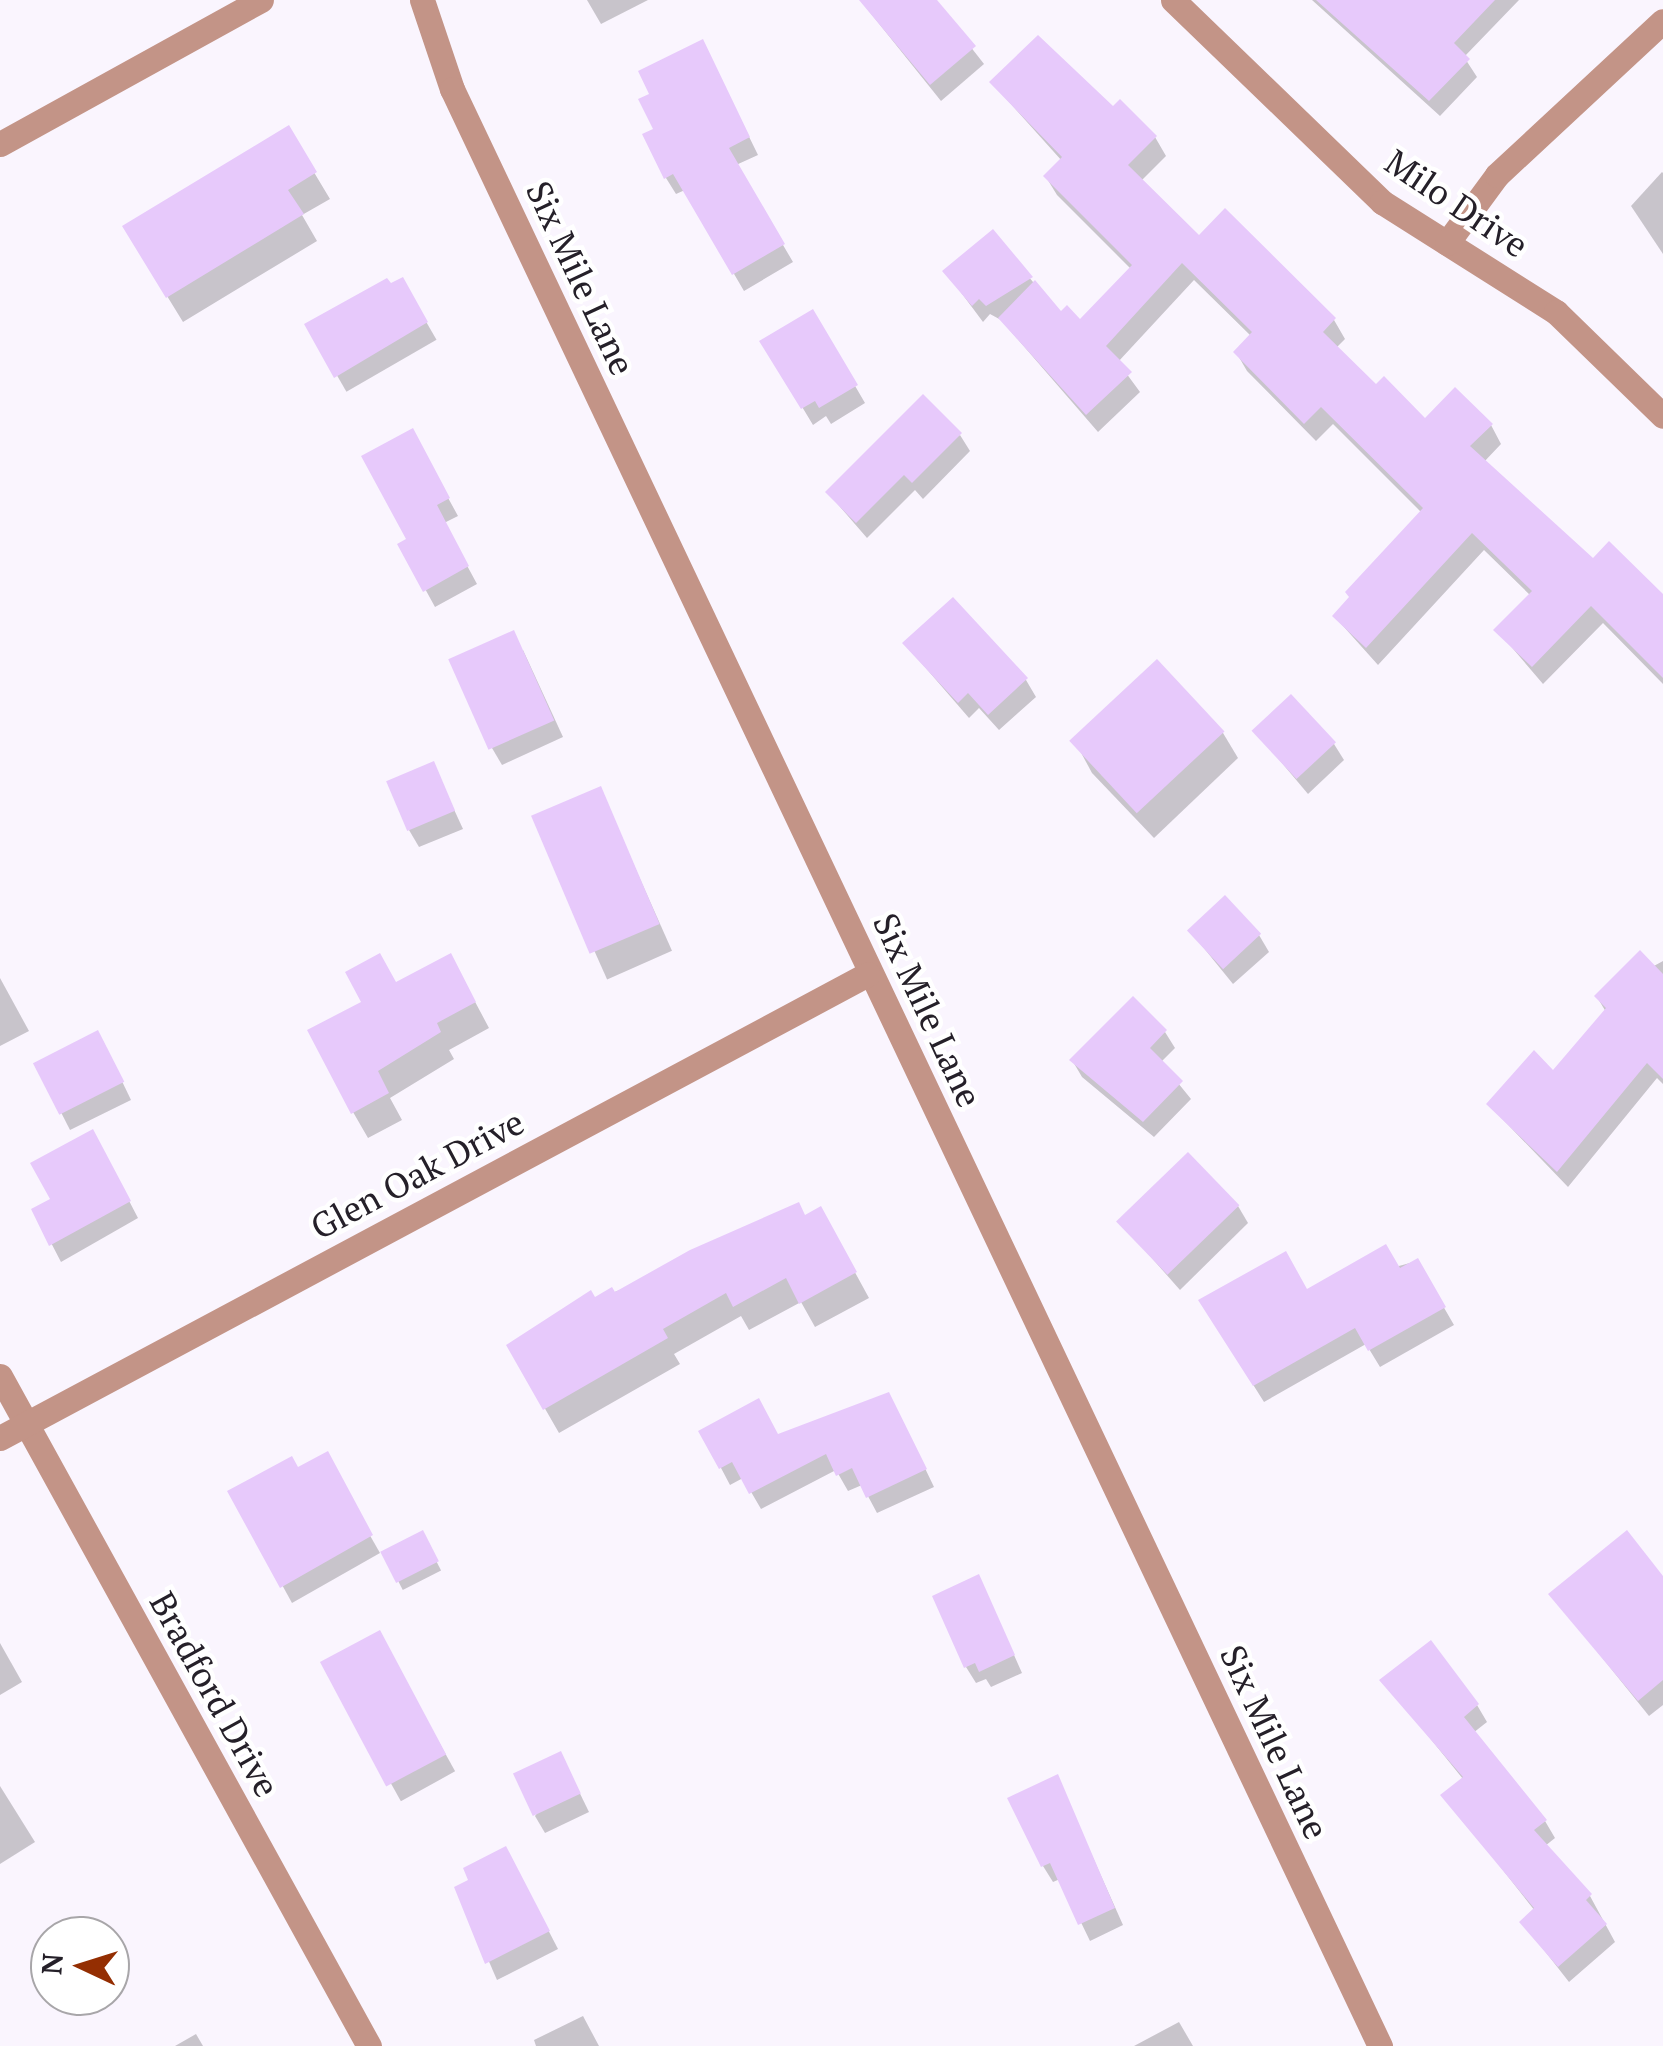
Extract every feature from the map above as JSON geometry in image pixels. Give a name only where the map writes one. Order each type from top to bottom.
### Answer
[{"type":"street","points":[[0,144],[261,0]]},
{"type":"street","name":"Six Mile Lane","points":[[422,0],[452,89],[868,974],[1380,2046]]},
{"type":"street","name":"Milo Drive","points":[[1173,0],[1382,202],[1556,312],[1663,416]]},
{"type":"street","points":[[1447,243],[1497,175],[1663,21]]},
{"type":"street","name":"Glen Oak Drive","points":[[0,1438],[868,974]]},
{"type":"street","name":"Bradford Drive","points":[[0,1376],[370,2046]]},
{"type":"building","points":[[859,0],[937,0],[976,46],[930,85]]},
{"type":"building","points":[[1316,0],[1495,0],[1454,43],[1470,59],[1429,101]]},
{"type":"building","points":[[1038,35],[1113,106],[1120,99],[1157,136],[1128,165],[1199,235],[1225,208],[1336,318],[1323,332],[1376,384],[1384,376],[1425,418],[1455,387],[1493,424],[1470,446],[1593,558],[1609,541],[1663,594],[1663,678],[1591,606],[1532,667],[1493,630],[1532,591],[1472,533],[1366,648],[1332,616],[1349,597],[1345,592],[1423,508],[1321,407],[1304,424],[1233,352],[1252,332],[1182,263],[1106,346],[1132,372],[1086,415],[998,318],[1035,280],[1061,311],[1067,305],[1080,319],[1132,265],[1043,176],[1062,157],[989,82]]},
{"type":"building","points":[[703,39],[750,137],[729,148],[785,244],[732,275],[673,174],[664,179],[642,134],[653,129],[638,99],[649,94],[638,71]]},
{"type":"building","points":[[289,125],[317,172],[288,190],[304,214],[166,298],[122,226]]},
{"type":"building","points":[[993,229],[1033,277],[986,306],[979,299],[972,306],[942,271]]},
{"type":"building","points":[[403,277],[428,322],[334,378],[304,324],[387,278],[391,283]]},
{"type":"building","points":[[813,309],[858,385],[819,408],[815,401],[801,409],[759,341]]},
{"type":"building","points":[[923,394],[962,433],[912,483],[904,475],[856,523],[825,492]]},
{"type":"building","points":[[413,428],[450,498],[437,505],[469,566],[423,592],[397,544],[406,539],[361,456]]},
{"type":"building","points":[[953,597],[1028,678],[988,715],[968,693],[958,703],[902,643]]},
{"type":"building","points":[[514,630],[554,720],[488,750],[448,659]]},
{"type":"building","points":[[1157,659],[1225,731],[1137,813],[1069,741]]},
{"type":"building","points":[[1291,694],[1336,742],[1297,779],[1252,731]]},
{"type":"building","points":[[434,761],[455,811],[407,831],[386,781]]},
{"type":"building","points":[[601,786],[660,924],[590,954],[531,816]]},
{"type":"building","points":[[1225,895],[1261,934],[1223,969],[1187,930]]},
{"type":"building","points":[[1640,950],[1663,974],[1663,1079],[1647,1063],[1557,1172],[1486,1104],[1534,1050],[1553,1070],[1606,1008],[1594,996]]},
{"type":"building","points":[[380,953],[396,982],[451,953],[476,1002],[437,1023],[441,1032],[378,1071],[389,1093],[351,1114],[307,1030],[361,1002],[345,972]]},
{"type":"building","points":[[1133,996],[1167,1030],[1150,1048],[1183,1081],[1143,1122],[1069,1060]]},
{"type":"building","points":[[98,1030],[124,1082],[59,1115],[33,1063]]},
{"type":"building","points":[[93,1129],[131,1201],[49,1246],[31,1209],[50,1199],[30,1163]]},
{"type":"building","points":[[1188,1152],[1239,1205],[1167,1275],[1116,1221]]},
{"type":"building","points":[[799,1202],[805,1215],[821,1206],[857,1272],[799,1304],[786,1278],[733,1307],[726,1293],[663,1329],[668,1338],[543,1410],[506,1345],[591,1290],[595,1297],[612,1287],[615,1292],[690,1250]]},
{"type":"building","points":[[1386,1244],[1400,1268],[1418,1258],[1446,1307],[1368,1351],[1355,1328],[1253,1386],[1198,1300],[1286,1251],[1307,1289]]},
{"type":"building","points":[[889,1392],[927,1469],[866,1498],[852,1468],[836,1476],[826,1454],[749,1494],[732,1462],[719,1469],[698,1431],[759,1398],[778,1434]]},
{"type":"building","points":[[328,1451],[373,1535],[280,1588],[227,1491],[292,1456],[298,1467]]},
{"type":"building","points":[[423,1530],[439,1561],[396,1583],[380,1552]]},
{"type":"building","points":[[1627,1530],[1663,1576],[1663,1680],[1638,1701],[1548,1594]]},
{"type":"building","points":[[979,1574],[1015,1655],[979,1672],[975,1663],[964,1668],[932,1596]]},
{"type":"building","points":[[380,1630],[446,1754],[386,1786],[320,1662]]},
{"type":"building","points":[[1431,1640],[1479,1704],[1464,1717],[1547,1820],[1534,1830],[1592,1894],[1586,1900],[1607,1924],[1558,1967],[1519,1922],[1534,1908],[1440,1795],[1463,1777],[1379,1680]]},
{"type":"building","points":[[561,1751],[581,1794],[533,1816],[513,1773]]},
{"type":"building","points":[[1058,1774],[1115,1908],[1078,1925],[1050,1863],[1041,1867],[1007,1798]]},
{"type":"building","points":[[506,1846],[550,1931],[485,1964],[454,1887],[468,1880],[463,1868]]}]
